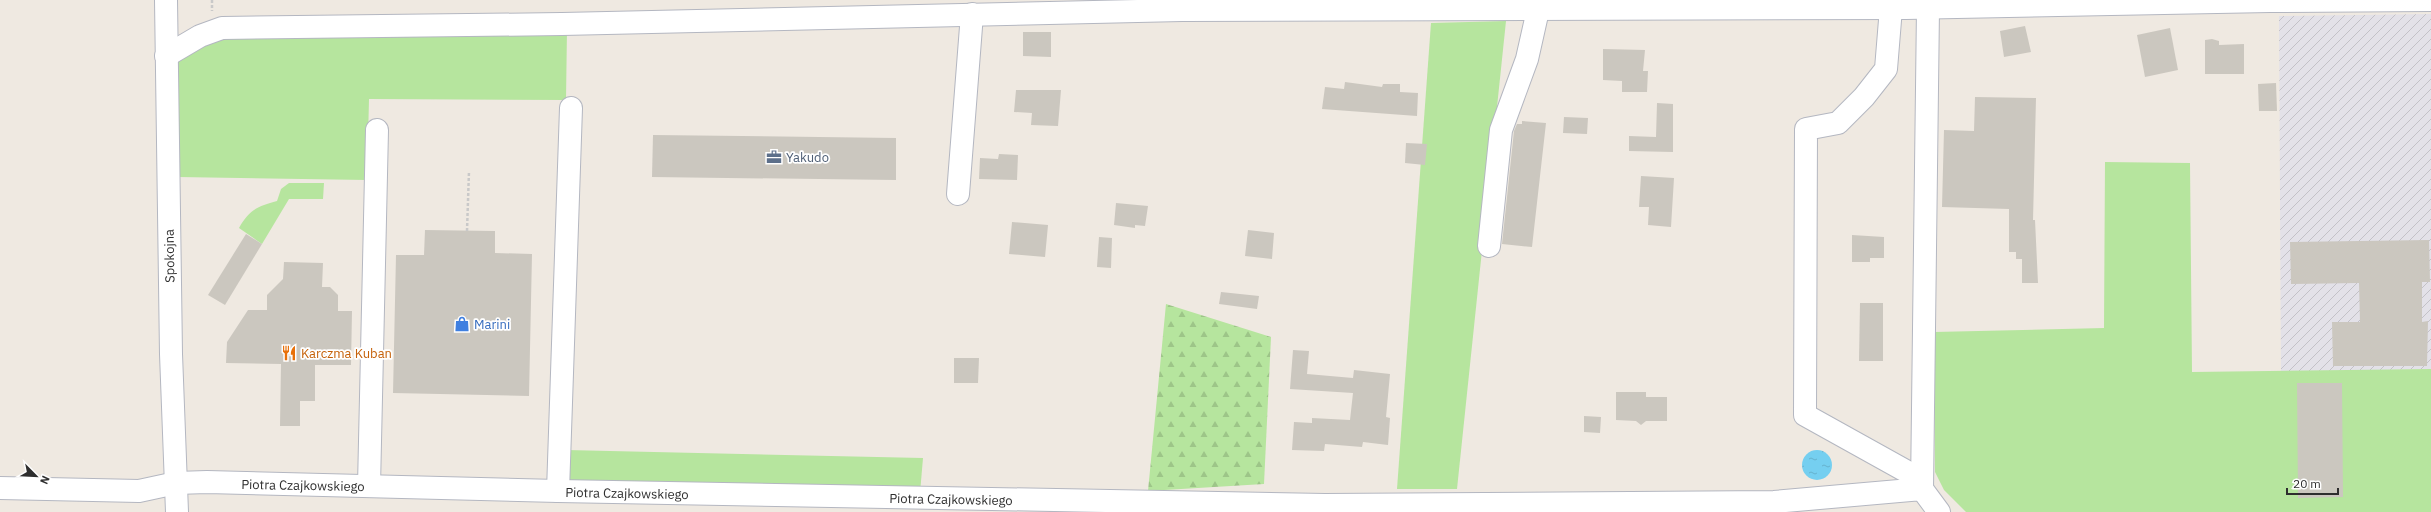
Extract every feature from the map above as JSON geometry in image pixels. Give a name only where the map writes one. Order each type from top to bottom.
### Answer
[{"type":"street","name":"Spokojna","points":[[166,0],[171,354],[177,512]]},
{"type":"street","points":[[166,56],[200,36],[222,28],[562,24],[1182,10],[1538,10],[1901,6],[1928,8],[2270,1],[2431,0]]},
{"type":"street","points":[[1901,6],[1886,69],[1864,97],[1838,123],[1806,129],[1805,415],[1922,484],[1939,512]]},
{"type":"street","points":[[1922,484],[1928,8]]},
{"type":"street","points":[[1489,246],[1501,130],[1527,59],[1538,10]]},
{"type":"street","points":[[958,194],[972,14]]},
{"type":"street","points":[[558,492],[571,108]]},
{"type":"street","points":[[369,486],[377,130]]},
{"type":"street","name":"Piotra Czajkowskiego","points":[[0,488],[139,491],[176,483],[369,486],[558,492],[1325,505],[1774,502],[1922,484]]},
{"type":"path","points":[[467,231],[469,171]]},
{"type":"shaded area","points":[[2431,14],[2431,369],[2281,372],[2279,16]]},
{"type":"green space","points":[[1506,21],[1457,489],[1397,489],[1431,23]]},
{"type":"green space","points":[[567,29],[566,100],[369,99],[367,180],[178,177],[175,63],[206,45],[226,37]]},
{"type":"green space","points":[[2105,162],[2190,163],[2192,372],[2431,369],[2431,512],[1966,512],[1944,490],[1935,472],[1934,332],[2104,328]]},
{"type":"green space","points":[[289,183],[324,183],[323,199],[289,199],[262,244],[239,228],[250,213],[259,207],[277,201],[281,189]]},
{"type":"green space","points":[[1166,304],[1271,337],[1264,484],[1148,491]]},
{"type":"green space","points":[[566,450],[923,458],[920,493],[565,485]]},
{"type":"water","points":[[1817,450],[1823,451],[1831,459],[1831,471],[1823,479],[1817,480],[1811,479],[1803,471],[1802,465],[1803,459],[1811,451]]},
{"type":"building","points":[[2025,26],[2031,52],[2004,57],[2000,31]]},
{"type":"building","points":[[2170,28],[2178,70],[2145,77],[2137,35]]},
{"type":"building","points":[[1023,32],[1051,32],[1051,57],[1023,56]]},
{"type":"building","points":[[2212,39],[2219,41],[2219,45],[2244,44],[2244,74],[2205,74],[2205,40]]},
{"type":"building","points":[[1603,49],[1645,50],[1643,71],[1648,71],[1647,92],[1622,92],[1622,81],[1603,80]]},
{"type":"building","points":[[1345,82],[1382,87],[1383,84],[1400,84],[1400,92],[1418,93],[1417,116],[1322,109],[1325,87],[1344,89]]},
{"type":"building","points":[[2276,83],[2277,111],[2259,111],[2258,84]]},
{"type":"building","points":[[1016,90],[1061,90],[1058,126],[1031,125],[1032,113],[1014,112]]},
{"type":"building","points":[[1975,97],[2036,98],[2033,220],[2035,220],[2038,283],[2022,283],[2022,259],[2016,259],[2016,252],[2009,252],[2009,209],[1942,207],[1944,130],[1974,131]]},
{"type":"building","points":[[1657,103],[1673,104],[1673,152],[1629,151],[1629,136],[1656,137]]},
{"type":"building","points":[[1564,117],[1588,118],[1587,134],[1563,133]]},
{"type":"building","points":[[1522,121],[1546,123],[1532,247],[1502,244],[1514,131],[1517,124],[1522,124]]},
{"type":"building","name":"Yakudo","points":[[653,135],[896,138],[896,180],[652,177]]},
{"type":"building","points":[[1406,143],[1427,144],[1425,165],[1405,163]]},
{"type":"building","points":[[999,154],[1018,155],[1017,180],[979,179],[980,158],[998,159]]},
{"type":"building","points":[[1641,176],[1674,178],[1671,227],[1648,225],[1649,207],[1639,207]]},
{"type":"building","points":[[1116,203],[1148,206],[1145,226],[1135,225],[1135,228],[1114,225]]},
{"type":"building","points":[[1012,222],[1048,225],[1045,257],[1009,254]]},
{"type":"building","name":"Marini","points":[[425,230],[495,231],[495,253],[532,254],[529,396],[393,393],[396,255],[424,255]]},
{"type":"building","points":[[1248,230],[1274,233],[1272,259],[1245,256]]},
{"type":"building","points":[[246,234],[262,244],[225,305],[208,295]]},
{"type":"building","points":[[1852,235],[1884,237],[1884,258],[1870,258],[1870,262],[1852,262]]},
{"type":"building","points":[[1099,237],[1112,238],[1111,268],[1097,267]]},
{"type":"building","points":[[2429,240],[2430,282],[2422,282],[2422,322],[2428,321],[2427,366],[2333,366],[2332,322],[2360,322],[2359,283],[2291,284],[2290,242]]},
{"type":"building","name":"Karczma Kuban","points":[[284,262],[323,263],[322,287],[330,287],[338,295],[338,311],[352,311],[351,365],[315,365],[315,401],[300,401],[300,426],[280,426],[281,364],[226,363],[227,342],[248,310],[267,310],[267,295],[283,279]]},
{"type":"building","points":[[1221,292],[1259,296],[1257,309],[1219,304]]},
{"type":"building","points":[[1860,303],[1883,303],[1883,361],[1859,361]]},
{"type":"building","points":[[1293,350],[1309,351],[1307,374],[1353,378],[1354,370],[1390,374],[1386,417],[1390,418],[1388,445],[1363,442],[1362,447],[1325,444],[1324,451],[1292,450],[1294,422],[1312,423],[1312,418],[1350,420],[1353,393],[1290,389]]},
{"type":"building","points":[[954,358],[979,358],[978,383],[954,383]]},
{"type":"building","points":[[2297,383],[2342,383],[2343,497],[2298,498]]},
{"type":"building","points":[[1616,392],[1646,392],[1646,397],[1667,397],[1667,421],[1646,421],[1641,425],[1636,421],[1616,420]]},
{"type":"building","points":[[1584,416],[1601,417],[1600,433],[1584,432]]},
{"type":"place","name":"Yakudo","points":[[774,157]]},
{"type":"place","name":"Marini","points":[[462,324]]},
{"type":"place","name":"Karczma Kuban","points":[[289,353]]}]
